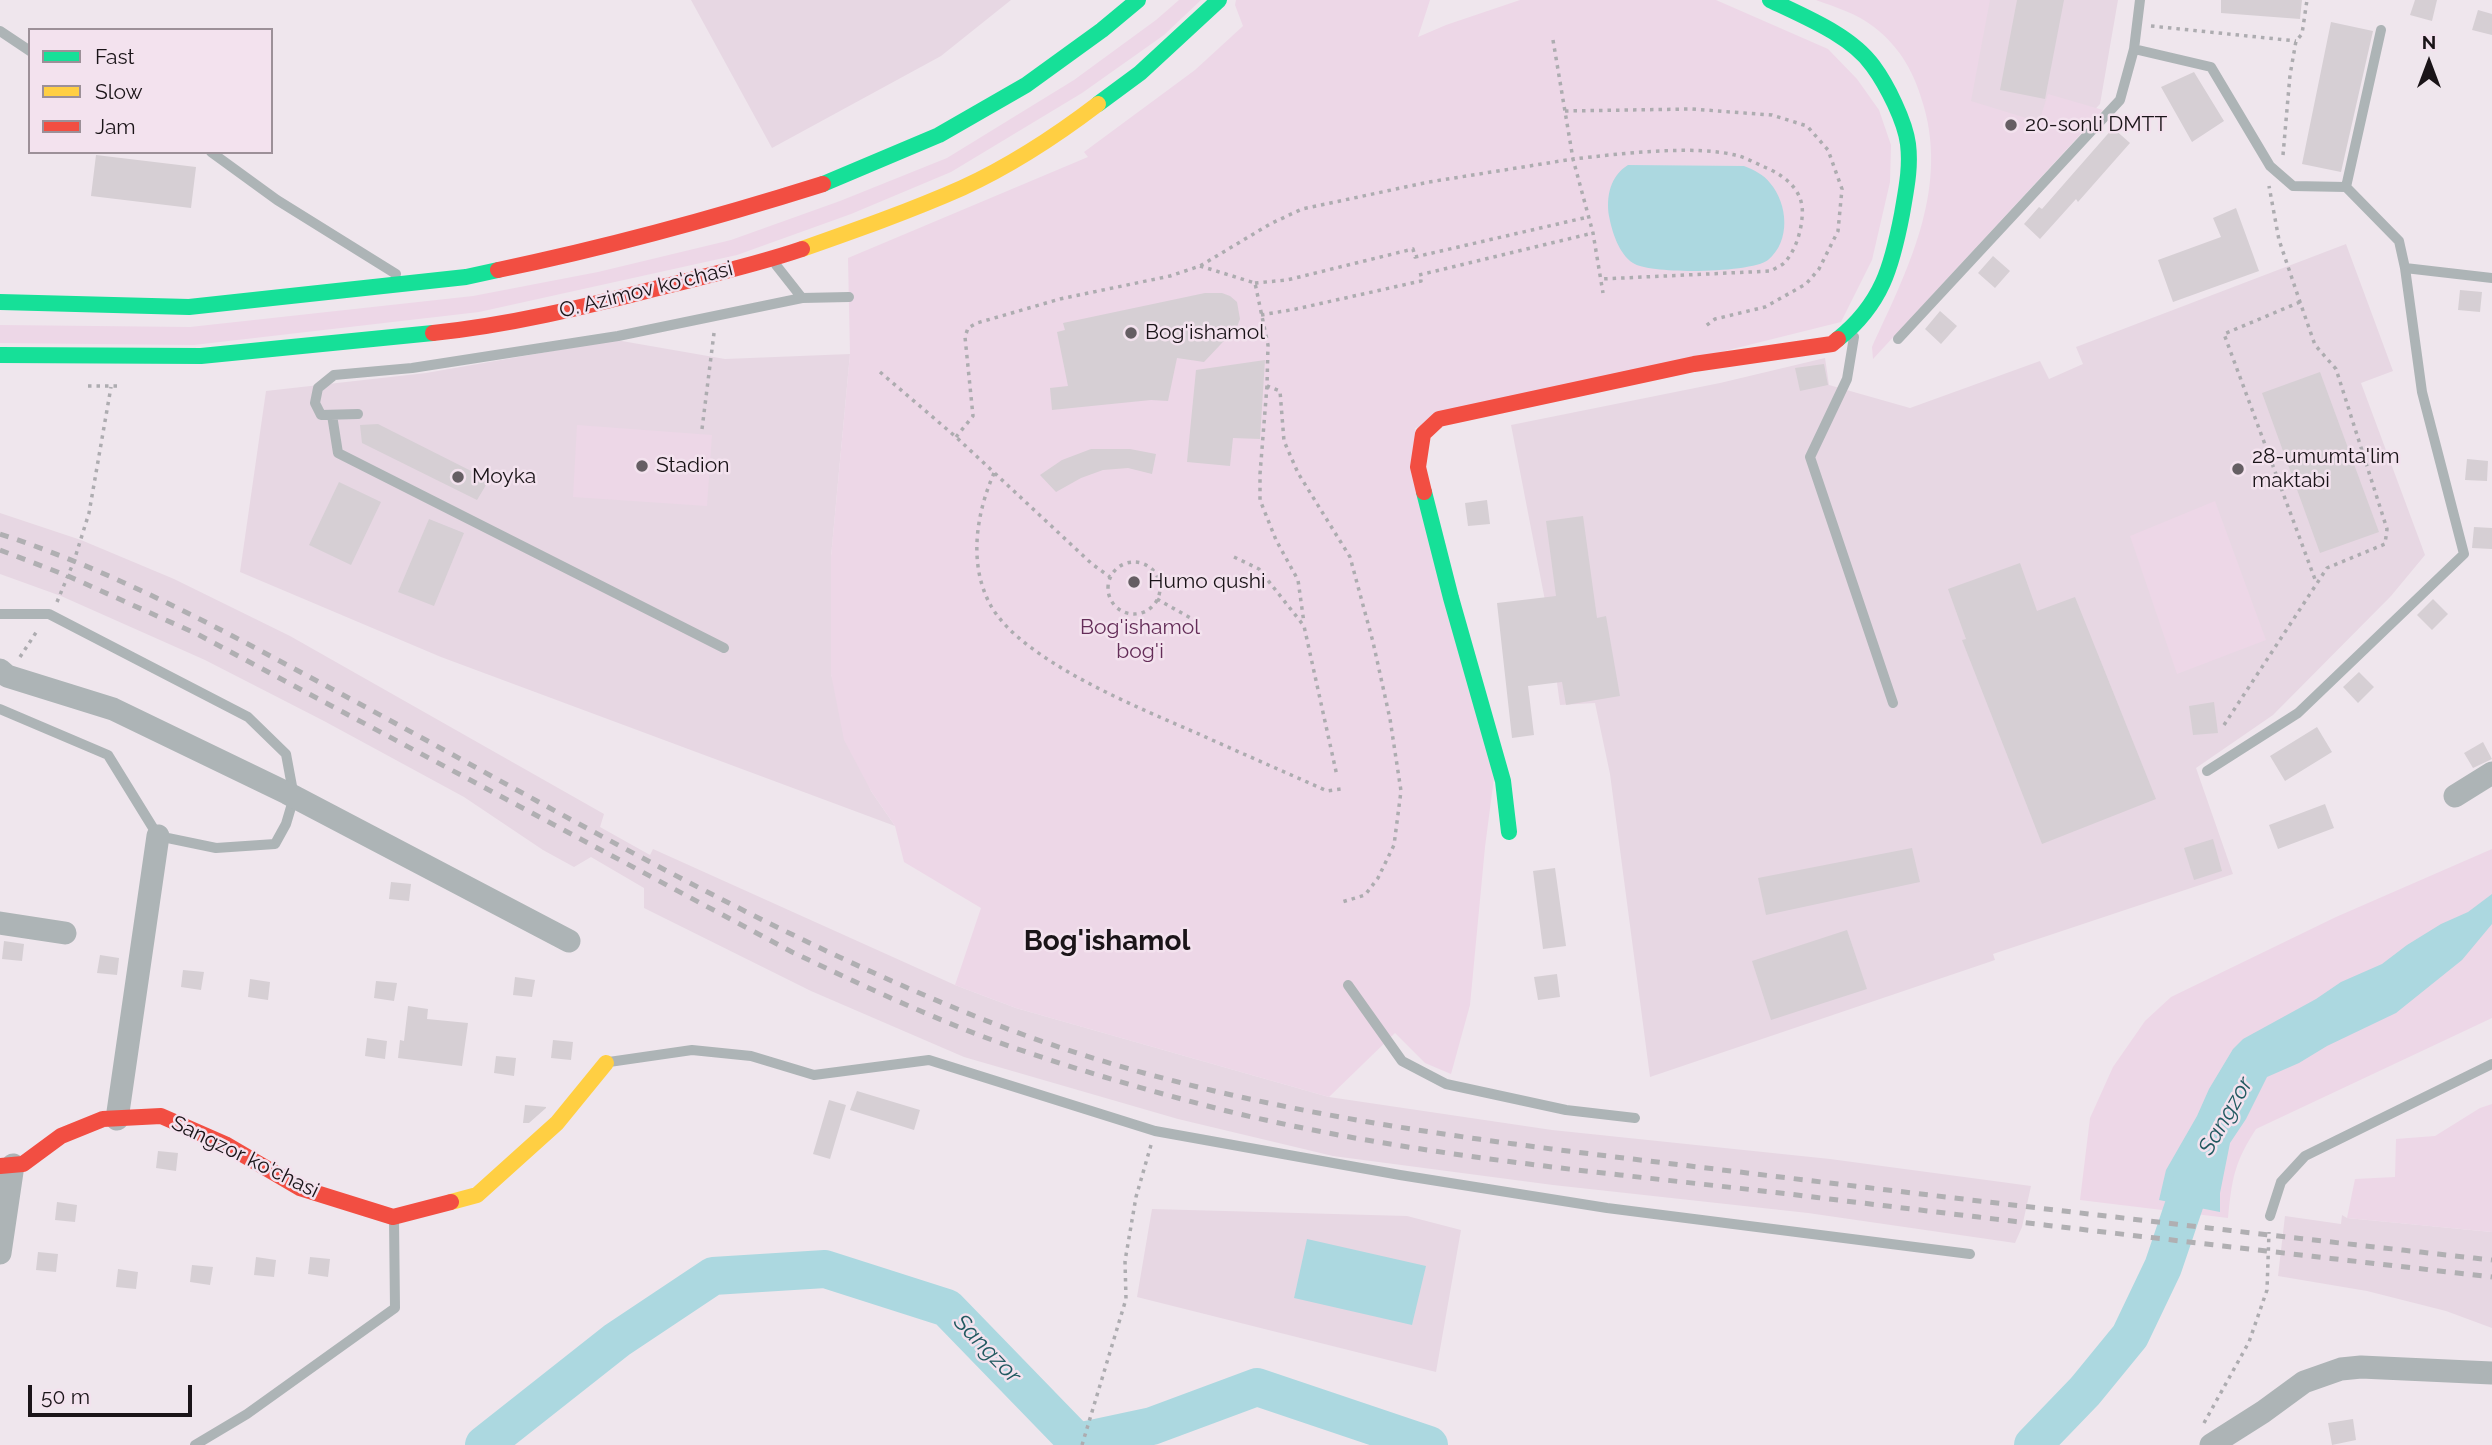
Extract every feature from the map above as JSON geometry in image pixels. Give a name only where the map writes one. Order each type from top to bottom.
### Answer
[{"type":"main road","points":[[0,302],[189,307],[466,277],[590,251],[712,219],[828,182],[939,135],[1026,85],[1102,30],[1138,0]]},
{"type":"main road","name":"O. Azimov ko'chasi","points":[[0,355],[339,359],[607,301],[773,259],[867,226],[964,187],[1056,136],[1140,73],[1219,0]]},
{"type":"main road","points":[[1509,832],[1503,781],[1451,598],[1418,467],[1423,434],[1439,419],[1694,364],[1832,344],[1857,324],[1887,278],[1894,257],[1909,177],[1908,142],[1892,99],[1872,64],[1836,33],[1770,0]]},
{"type":"main road","points":[[393,1217],[477,1195],[556,1123],[606,1063]]},
{"type":"main road","name":"Sangzor ko'chasi","points":[[7,1165],[23,1164],[61,1136],[103,1119],[161,1116],[225,1144],[300,1188],[393,1217]]},
{"type":"street","points":[[2,679],[113,709],[295,797],[569,940]]},
{"type":"street","points":[[2455,796],[2492,772]]},
{"type":"street","points":[[117,1119],[158,836]]},
{"type":"street","points":[[0,923],[65,933]]},
{"type":"street","points":[[0,1253],[7,1165]]},
{"type":"street","points":[[2207,1434],[2263,1412],[2304,1381],[2341,1370],[2361,1367],[2492,1373]]},
{"type":"lane","points":[[1898,339],[2120,100],[2134,49],[2140,0]]},
{"type":"lane","points":[[2346,187],[2381,30]]},
{"type":"lane","points":[[0,31],[28,50]]},
{"type":"lane","points":[[2134,49],[2211,66],[2270,166],[2293,186],[2346,187],[2399,241],[2422,392],[2464,554],[2298,713],[2207,771]]},
{"type":"lane","points":[[214,154],[276,200],[410,283]]},
{"type":"lane","points":[[773,259],[777,268],[802,298]]},
{"type":"lane","points":[[2405,268],[2492,278]]},
{"type":"lane","points":[[358,414],[321,415],[315,403],[318,388],[334,375],[339,359],[412,368],[716,317],[802,298],[849,298]]},
{"type":"lane","points":[[1857,324],[1847,379],[1810,457],[1893,703]]},
{"type":"lane","points":[[332,415],[338,453],[724,648]]},
{"type":"lane","points":[[0,614],[49,614],[248,717],[285,754],[295,797],[286,824],[275,844],[216,848],[158,836],[108,755],[0,709]]},
{"type":"lane","points":[[1348,985],[1402,1061],[1446,1084],[1566,1110],[1635,1118]]},
{"type":"lane","points":[[606,1063],[692,1050],[751,1056],[814,1075],[929,1060],[1155,1131],[1400,1175],[1608,1208],[1970,1254]]},
{"type":"lane","points":[[2270,1216],[2281,1182],[2305,1156],[2492,1064]]},
{"type":"lane","points":[[195,1445],[247,1413],[396,1308],[393,1217]]},
{"type":"path","points":[[2281,176],[2290,75],[2296,41],[2302,34],[2307,0]]},
{"type":"path","points":[[2138,25],[2296,41]]},
{"type":"path","points":[[1553,40],[1573,159],[1594,233],[1603,293]]},
{"type":"path","points":[[1565,111],[1691,109],[1772,115],[1807,125],[1828,150],[1842,189],[1839,231],[1819,269],[1806,284],[1765,307],[1715,319],[1703,328]]},
{"type":"path","points":[[956,437],[973,416],[965,337],[968,328],[1060,299],[1200,267],[1270,224],[1302,209],[1429,182],[1632,152],[1701,152],[1739,156],[1778,173],[1796,188],[1804,205],[1801,227],[1794,247],[1784,262],[1770,271],[1601,279]]},
{"type":"path","points":[[2224,724],[2327,568],[2385,544],[2387,529],[2336,369],[2315,345],[2279,240],[2269,187],[2270,166]]},
{"type":"path","points":[[1200,267],[1255,283],[1287,280],[1413,249],[1415,257],[1589,217]]},
{"type":"path","points":[[1261,314],[1296,309],[1421,281],[1419,275],[1594,233]]},
{"type":"path","points":[[1255,283],[1268,345],[1260,500],[1276,540],[1298,580],[1304,626],[1337,776]]},
{"type":"path","points":[[2300,302],[2224,334],[2317,584]]},
{"type":"path","points":[[702,429],[716,317]]},
{"type":"path","points":[[880,372],[956,437],[1092,564],[1110,577]]},
{"type":"path","points":[[1267,386],[1280,391],[1284,440],[1298,473],[1350,557],[1390,719],[1401,791],[1394,845],[1378,878],[1365,895],[1342,902]]},
{"type":"path","points":[[2,679],[61,596],[89,513],[111,387]]},
{"type":"path","points":[[994,473],[983,498],[977,538],[977,570],[992,608],[1016,636],[1058,665],[1118,699],[1327,791],[1341,789]]},
{"type":"path","points":[[1234,557],[1259,569],[1304,626]]},
{"type":"path","points":[[1140,562],[1149,566],[1159,581],[1157,598],[1153,606],[1136,614],[1119,609],[1109,595],[1110,577],[1123,564],[1140,562]]},
{"type":"path","points":[[1157,598],[1201,624]]},
{"type":"path","points":[[1082,1445],[1126,1299],[1125,1261],[1136,1197],[1155,1131]]},
{"type":"path","points":[[2207,1434],[2249,1342],[2267,1290],[2270,1216]]},
{"type":"shaded area","points":[[691,0],[1011,0],[941,56],[772,148]]},
{"type":"shaded area","name":"20-sonli DMTT","points":[[1967,0],[2118,0],[2100,104],[1987,227],[1942,198]]},
{"type":"shaded area","points":[[2346,244],[2393,371],[2361,383],[2425,555],[2391,596],[2273,715],[2196,768],[2233,874],[1993,954],[1995,960],[1650,1077],[1610,774],[1595,703],[1560,705],[1548,616],[1511,425],[1720,383],[1825,358],[1829,385],[1910,408],[2040,361],[2049,379],[2083,364],[2076,347]]},
{"type":"shaded area","points":[[616,340],[725,359],[850,354],[831,557],[831,674],[871,791],[895,826],[441,657],[240,572],[266,391],[426,373]]},
{"type":"shaded area","points":[[0,513],[81,540],[174,579],[290,636],[604,814],[600,827],[650,855],[653,849],[955,985],[1016,1008],[1329,1097],[1552,1130],[1830,1159],[2031,1186],[2022,1227],[2015,1243],[1808,1213],[1553,1185],[1333,1156],[1178,1119],[964,1057],[811,991],[644,908],[644,888],[591,857],[574,867],[543,850],[464,797],[205,660],[61,596],[0,574]]},
{"type":"shaded area","points":[[1152,1209],[1407,1216],[1461,1230],[1436,1372],[1137,1297]]},
{"type":"shaded area","points":[[2342,1215],[2347,1218],[2492,1232],[2492,1328],[2446,1311],[2367,1291],[2278,1276],[2285,1216],[2341,1224]]},
{"type":"green space","points":[[1179,0],[1201,0],[1164,35],[1082,93],[951,172],[851,214],[737,255],[479,312],[194,345],[0,343],[0,325],[190,327],[473,296],[598,272],[731,240],[840,201],[947,158],[1074,80]]},
{"type":"green space","name":"Bog'ishamol bog'i","points":[[1236,0],[1430,0],[1418,37],[1520,0],[1716,0],[1828,49],[1857,79],[1879,110],[1891,145],[1890,182],[1872,260],[1841,322],[1415,428],[1494,778],[1470,1005],[1451,1074],[1425,1063],[1395,1033],[1329,1097],[1016,1008],[955,985],[981,908],[904,862],[895,826],[871,791],[844,740],[831,674],[831,557],[850,354],[848,258],[1088,157],[1084,152],[1195,70],[1243,26],[1235,5]]},
{"type":"green space","points":[[1816,0],[1990,0],[1971,101],[2039,122],[2048,94],[2103,110],[1873,359],[1872,347],[1910,260],[1920,230],[1931,170],[1930,139],[1916,84],[1906,62],[1892,44],[1861,18]]},
{"type":"green space","name":"Stadion","points":[[577,425],[712,435],[707,506],[573,497]]},
{"type":"green space","points":[[2215,501],[2266,640],[2177,674],[2130,536]]},
{"type":"green space","points":[[2492,849],[2492,1018],[2256,1129],[2235,1172],[2228,1218],[2080,1200],[2090,1118],[2113,1067],[2145,1021],[2171,997],[2336,917]]},
{"type":"green space","points":[[2492,1104],[2492,1232],[2347,1218],[2355,1179],[2395,1177],[2396,1139],[2435,1136],[2480,1108]]},
{"type":"water","points":[[1628,165],[1744,166],[1755,171],[1770,183],[1781,201],[1784,222],[1781,243],[1768,260],[1743,268],[1679,271],[1643,267],[1633,263],[1617,242],[1608,209],[1613,181]]},
{"type":"water","points":[[2492,894],[2492,924],[2462,960],[2396,1013],[2267,1077],[2246,1119],[2230,1143],[2220,1193],[2220,1212],[2159,1200],[2166,1170],[2209,1089],[2233,1049],[2243,1039],[2316,999],[2341,982],[2382,964],[2407,945],[2441,924],[2468,912]]},
{"type":"water","points":[[1307,1239],[1426,1266],[1412,1325],[1294,1298]]},
{"type":"building","points":[[2017,0],[2064,0],[2045,99],[2000,90]]},
{"type":"building","points":[[2221,0],[2302,0],[2300,19],[2221,13]]},
{"type":"building","points":[[2415,0],[2437,0],[2432,21],[2410,15]]},
{"type":"building","points":[[2478,10],[2492,14],[2492,35],[2472,30]]},
{"type":"building","points":[[2331,22],[2373,31],[2341,172],[2302,164]]},
{"type":"building","points":[[2194,72],[2224,121],[2192,142],[2161,87]]},
{"type":"building","points":[[2113,128],[2130,143],[2078,202],[2076,199],[2040,239],[2024,224],[2039,207],[2042,209]]},
{"type":"building","points":[[96,155],[196,167],[191,208],[91,196]]},
{"type":"building","points":[[2236,208],[2259,271],[2173,302],[2158,260],[2221,237],[2213,218]]},
{"type":"building","points":[[1993,256],[2010,271],[1995,288],[1978,273]]},
{"type":"building","points":[[2460,290],[2482,292],[2480,312],[2458,310]]},
{"type":"building","points":[[1205,293],[1230,296],[1237,302],[1240,319],[1237,327],[1204,362],[1177,358],[1168,401],[1151,400],[1052,410],[1050,388],[1068,386],[1057,332],[1065,330],[1063,323]]},
{"type":"building","points":[[1940,311],[1957,326],[1941,344],[1925,329]]},
{"type":"building","points":[[1265,360],[1260,439],[1233,438],[1230,466],[1187,462],[1196,370]]},
{"type":"building","points":[[1824,364],[1828,385],[1800,391],[1795,368]]},
{"type":"building","points":[[2320,372],[2379,532],[2320,553],[2262,393]]},
{"type":"building","points":[[378,424],[489,480],[477,500],[362,443],[360,425]]},
{"type":"building","points":[[1091,449],[1130,449],[1156,454],[1152,474],[1128,468],[1103,470],[1056,492],[1040,475],[1062,460]]},
{"type":"building","points":[[2467,459],[2488,461],[2487,481],[2465,480]]},
{"type":"building","points":[[339,482],[381,502],[351,565],[309,545]]},
{"type":"building","points":[[1487,500],[1490,524],[1468,526],[1465,503]]},
{"type":"building","points":[[1583,516],[1597,618],[1606,616],[1620,696],[1566,705],[1562,682],[1528,686],[1534,735],[1512,738],[1497,603],[1556,596],[1546,521]]},
{"type":"building","points":[[429,519],[464,533],[434,606],[398,592]]},
{"type":"building","points":[[2474,527],[2492,528],[2492,549],[2472,548]]},
{"type":"building","points":[[2020,563],[2037,611],[2075,597],[2156,799],[2042,844],[1962,640],[1966,639],[1948,589]]},
{"type":"building","points":[[2433,599],[2448,614],[2432,630],[2417,615]]},
{"type":"building","points":[[2359,672],[2374,687],[2358,703],[2343,687]]},
{"type":"building","points":[[2214,702],[2218,733],[2193,735],[2189,706]]},
{"type":"building","points":[[2317,727],[2332,752],[2285,781],[2270,756]]},
{"type":"building","points":[[2483,742],[2492,759],[2473,768],[2464,753]]},
{"type":"building","points":[[2325,804],[2334,828],[2278,849],[2269,825]]},
{"type":"building","points":[[2213,839],[2222,871],[2194,880],[2184,848]]},
{"type":"building","points":[[1912,848],[1920,882],[1766,915],[1758,878]]},
{"type":"building","points":[[1555,868],[1566,946],[1543,949],[1533,871]]},
{"type":"building","points":[[391,882],[411,884],[409,901],[389,899]]},
{"type":"building","points":[[1847,930],[1867,989],[1771,1020],[1752,961]]},
{"type":"building","points":[[4,941],[24,944],[22,961],[2,959]]},
{"type":"building","points":[[100,955],[119,958],[117,975],[97,973]]},
{"type":"building","points":[[183,970],[204,972],[201,990],[181,987]]},
{"type":"building","points":[[1557,974],[1560,997],[1538,1000],[1534,977]]},
{"type":"building","points":[[515,977],[535,980],[532,997],[513,995]]},
{"type":"building","points":[[250,979],[270,982],[268,1000],[248,997]]},
{"type":"building","points":[[376,981],[397,983],[394,1001],[374,998]]},
{"type":"building","points":[[408,1006],[428,1009],[427,1019],[468,1023],[462,1066],[398,1058],[400,1040],[404,1041]]},
{"type":"building","points":[[367,1038],[387,1041],[385,1059],[365,1056]]},
{"type":"building","points":[[553,1040],[573,1042],[571,1060],[551,1058]]},
{"type":"building","points":[[496,1056],[516,1058],[514,1076],[494,1073]]},
{"type":"building","points":[[857,1091],[920,1110],[914,1130],[850,1110]]},
{"type":"building","points":[[829,1100],[846,1105],[830,1159],[813,1154]]},
{"type":"building","points":[[525,1105],[546,1108],[529,1123],[523,1123]]},
{"type":"building","points":[[158,1151],[178,1153],[176,1171],[156,1168]]},
{"type":"building","points":[[57,1202],[77,1205],[75,1222],[55,1220]]},
{"type":"building","points":[[38,1252],[58,1254],[56,1272],[36,1270]]},
{"type":"building","points":[[256,1257],[276,1260],[274,1277],[254,1275]]},
{"type":"building","points":[[310,1257],[330,1259],[328,1277],[308,1274]]},
{"type":"building","points":[[192,1265],[213,1267],[210,1285],[190,1282]]},
{"type":"building","points":[[118,1269],[138,1272],[136,1289],[116,1287]]},
{"type":"building","points":[[2353,1419],[2356,1440],[2332,1445],[2328,1423]]},
{"type":"waterway","name":"Sangzor","points":[[2033,1445],[2085,1391],[2130,1336],[2163,1267],[2201,1155]]},
{"type":"waterway","name":"Sangzor","points":[[484,1445],[617,1340],[713,1276],[825,1269],[947,1308],[1077,1442],[1152,1426],[1257,1387],[1429,1445]]},
{"type":"railway","points":[[0,534],[93,569],[183,611],[666,870],[822,949],[982,1019],[1072,1052],[1257,1101],[1351,1119],[1541,1148],[2492,1260]]},
{"type":"railway","points":[[0,550],[68,576],[197,634],[792,952],[911,1007],[984,1037],[1135,1086],[1296,1127],[1506,1161],[2492,1277]]},
{"type":"traffic: fast","points":[[823,184],[939,135],[1026,85],[1102,30],[1138,0]]},
{"type":"traffic: fast","points":[[1098,104],[1140,73],[1219,0]]},
{"type":"traffic: fast","points":[[1770,0],[1826,27],[1864,55],[1889,93],[1906,135],[1909,153],[1908,179],[1889,267],[1875,298],[1853,326],[1838,339]]},
{"type":"traffic: fast","points":[[0,302],[189,307],[466,277],[498,270]]},
{"type":"traffic: fast","points":[[0,355],[201,356],[433,333]]},
{"type":"traffic: fast","points":[[1424,492],[1503,781],[1509,832]]},
{"type":"traffic: slow","points":[[802,249],[903,212],[980,179],[1032,150],[1098,104]]},
{"type":"traffic: slow","points":[[451,1202],[477,1195],[557,1123],[606,1063]]},
{"type":"traffic: jam","points":[[498,270],[662,231],[823,184]]},
{"type":"traffic: jam","points":[[433,333],[519,320],[575,308],[730,270],[802,249]]},
{"type":"traffic: jam","points":[[1424,492],[1418,467],[1423,434],[1439,419],[1694,364],[1832,344],[1838,339]]},
{"type":"traffic: jam","points":[[0,1166],[23,1164],[61,1136],[103,1119],[161,1116],[225,1144],[300,1188],[393,1217],[451,1202]]},
{"type":"place","name":"20-sonli DMTT","points":[[2011,125]]},
{"type":"place","name":"Bog'ishamol","points":[[1131,333]]},
{"type":"place","name":"Stadion","points":[[642,466]]},
{"type":"place","name":"28-umumta'lim maktabi","points":[[2238,469]]},
{"type":"place","name":"Moyka","points":[[458,477]]},
{"type":"place","name":"Humo qushi","points":[[1134,582]]},
{"type":"district","name":"Bog'ishamol","points":[[1107,942]]}]
